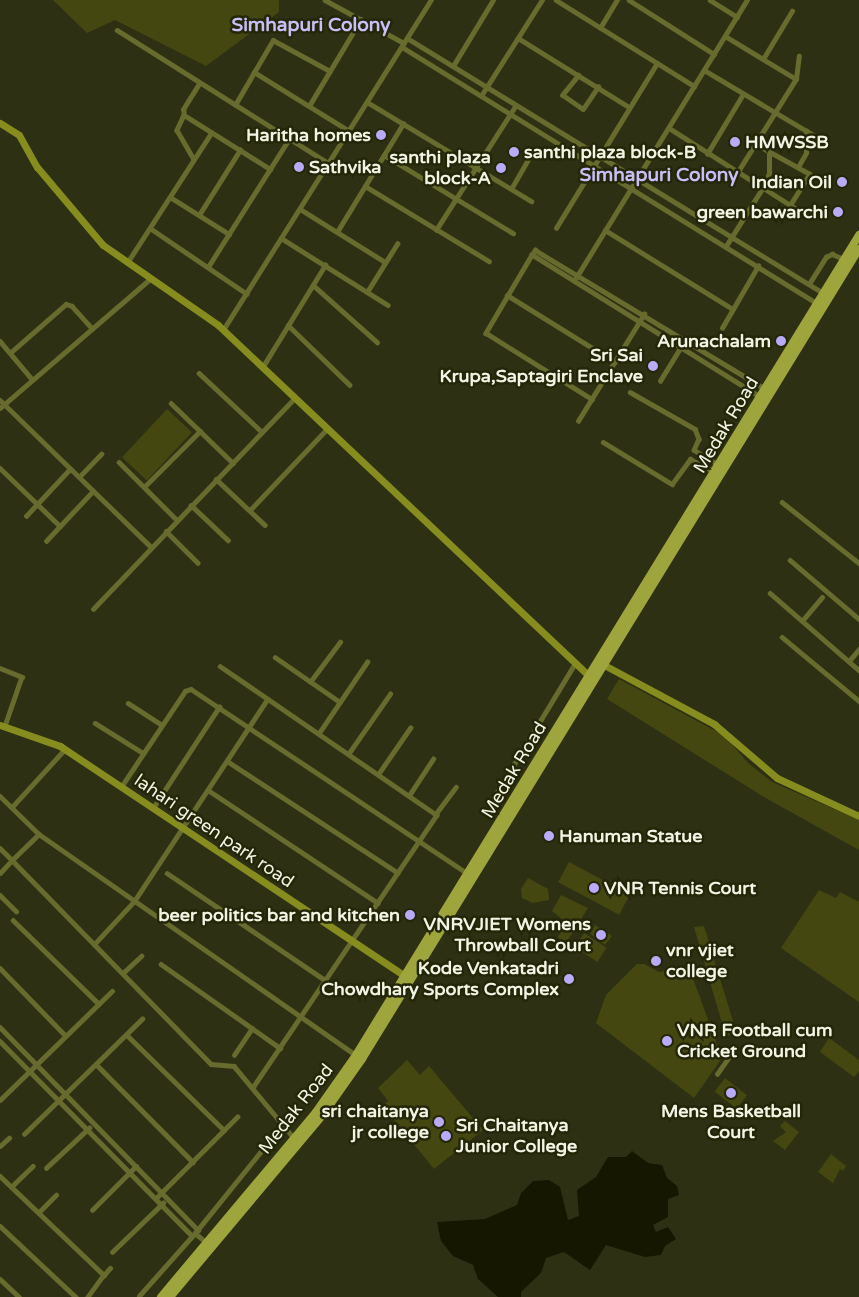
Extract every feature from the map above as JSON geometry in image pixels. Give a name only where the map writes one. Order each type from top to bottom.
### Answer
[{"type":"main road","name":"Medak Road","points":[[170,1297],[344,1085],[606,666],[717,469],[844,259],[858,242]]},
{"type":"main road","name":"Medak Road","points":[[161,1297],[294,1138],[356,1055],[589,676],[663,563],[858,242]]},
{"type":"street","points":[[325,0],[452,66],[823,293]]},
{"type":"street","points":[[223,330],[431,0]]},
{"type":"street","points":[[452,66],[493,0]]},
{"type":"street","points":[[481,96],[542,0]]},
{"type":"street","points":[[556,0],[694,86]]},
{"type":"street","points":[[600,28],[617,0]]},
{"type":"street","points":[[629,0],[714,54]]},
{"type":"street","points":[[710,0],[737,17]]},
{"type":"street","points":[[574,281],[747,0]]},
{"type":"street","points":[[763,59],[792,11]]},
{"type":"street","points":[[309,106],[362,19]]},
{"type":"street","points":[[117,30],[328,164]]},
{"type":"street","points":[[725,36],[796,79]]},
{"type":"street","points":[[518,38],[629,107]]},
{"type":"street","points":[[235,104],[276,40],[330,71]]},
{"type":"street","points":[[405,43],[481,96],[818,303]]},
{"type":"street","points":[[737,173],[772,112],[796,79],[799,56]]},
{"type":"street","points":[[556,228],[657,63]]},
{"type":"street","points":[[704,70],[822,140]]},
{"type":"street","points":[[254,72],[349,131]]},
{"type":"street","points":[[579,76],[563,95],[577,105],[586,108],[598,87]]},
{"type":"street","points":[[194,159],[177,130],[184,115],[184,109],[200,83]]},
{"type":"street","points":[[708,154],[743,94]]},
{"type":"street","points":[[367,102],[531,201]]},
{"type":"street","points":[[436,230],[516,105]]},
{"type":"street","points":[[184,115],[270,169]]},
{"type":"street","points":[[0,124],[19,135],[41,173],[103,245],[223,330],[574,665],[589,676]]},
{"type":"street","points":[[337,232],[403,124]]},
{"type":"street","points":[[669,128],[762,189],[806,215]]},
{"type":"street","points":[[798,167],[806,153],[806,131]]},
{"type":"street","points":[[127,263],[211,133]]},
{"type":"street","points":[[208,268],[290,139]]},
{"type":"street","points":[[754,143],[810,174],[790,204]]},
{"type":"street","points":[[199,215],[240,150]]},
{"type":"street","points":[[726,246],[770,173],[769,151]]},
{"type":"street","points":[[384,155],[513,233]]},
{"type":"street","points":[[510,189],[528,160]]},
{"type":"street","points":[[365,186],[489,262]]},
{"type":"street","points":[[170,197],[229,234]]},
{"type":"street","points":[[300,209],[385,262]]},
{"type":"street","points":[[150,228],[246,294]]},
{"type":"street","points":[[605,230],[733,308]]},
{"type":"street","points":[[281,238],[388,305]]},
{"type":"street","points":[[367,292],[397,244]]},
{"type":"street","points":[[592,399],[486,332],[507,294],[532,255],[538,250],[766,389]]},
{"type":"street","points":[[808,284],[826,257],[832,254],[844,259]]},
{"type":"street","points":[[532,255],[760,397]]},
{"type":"street","points":[[262,368],[325,265]]},
{"type":"street","points":[[722,328],[758,266]]},
{"type":"street","points":[[787,284],[793,274]]},
{"type":"street","points":[[2,406],[150,279]]},
{"type":"street","points":[[313,285],[377,342]]},
{"type":"street","points":[[507,294],[615,362]]},
{"type":"street","points":[[10,352],[66,304],[72,306],[92,328]]},
{"type":"street","points":[[578,421],[644,314]]},
{"type":"street","points":[[288,325],[350,385]]},
{"type":"street","points":[[660,381],[685,340]]},
{"type":"street","points":[[0,341],[32,379]]},
{"type":"street","points":[[199,372],[262,432]]},
{"type":"street","points":[[603,442],[672,484],[690,459],[699,439],[695,428],[630,392]]},
{"type":"street","points":[[93,609],[294,399]]},
{"type":"street","points":[[0,400],[2,406],[151,547]]},
{"type":"street","points":[[171,403],[233,463]]},
{"type":"street","points":[[250,510],[326,430]]},
{"type":"street","points":[[144,487],[200,431]]},
{"type":"street","points":[[694,450],[717,469]]},
{"type":"street","points":[[79,477],[101,454]]},
{"type":"street","points":[[690,459],[717,469]]},
{"type":"street","points":[[119,462],[177,520]]},
{"type":"street","points":[[0,468],[60,526]]},
{"type":"street","points":[[26,516],[70,469]]},
{"type":"street","points":[[216,479],[266,525]]},
{"type":"street","points":[[46,541],[93,491]]},
{"type":"street","points":[[782,502],[859,563]]},
{"type":"street","points":[[191,505],[228,540]]},
{"type":"street","points":[[166,531],[198,563]]},
{"type":"street","points":[[790,560],[859,619]]},
{"type":"street","points":[[770,593],[859,670]]},
{"type":"street","points":[[802,621],[822,597]]},
{"type":"street","points":[[782,637],[858,699]]},
{"type":"street","points":[[310,682],[340,642]]},
{"type":"street","points":[[849,661],[859,650]]},
{"type":"street","points":[[275,657],[340,702]]},
{"type":"street","points":[[319,733],[367,662]]},
{"type":"street","points":[[491,802],[574,665]]},
{"type":"street","points":[[220,666],[437,812]]},
{"type":"street","points":[[606,666],[714,724],[777,778],[859,816]]},
{"type":"street","points":[[0,668],[22,678],[2,726]]},
{"type":"street","points":[[121,786],[188,688],[468,874]]},
{"type":"street","points":[[349,753],[390,694]]},
{"type":"street","points":[[96,944],[135,901],[268,698]]},
{"type":"street","points":[[128,703],[162,725]]},
{"type":"street","points":[[153,808],[219,707]]},
{"type":"street","points":[[95,723],[143,753]]},
{"type":"street","name":"lahari green park road","points":[[2,726],[65,749],[405,976]]},
{"type":"street","points":[[379,774],[410,728]]},
{"type":"street","points":[[12,808],[65,749]]},
{"type":"street","points":[[410,794],[433,760]]},
{"type":"street","points":[[228,761],[398,873]]},
{"type":"street","points":[[253,1088],[420,842],[437,812],[456,787]]},
{"type":"street","points":[[208,790],[378,903]]},
{"type":"street","points":[[0,796],[39,834],[356,1055]]},
{"type":"street","points":[[0,873],[39,834]]},
{"type":"street","points":[[0,848],[96,944],[211,1064],[234,1066],[294,1138]]},
{"type":"street","points":[[167,872],[326,980]]},
{"type":"street","points":[[0,895],[16,910]]},
{"type":"street","points":[[13,920],[99,1004]]},
{"type":"street","points":[[124,973],[141,956]]},
{"type":"street","points":[[161,964],[280,1048]]},
{"type":"street","points":[[0,968],[65,1036]]},
{"type":"street","points":[[0,1100],[112,991]]},
{"type":"street","points":[[24,1134],[142,1019]]},
{"type":"street","points":[[0,1027],[162,1192],[195,1233]]},
{"type":"street","points":[[234,1055],[252,1028]]},
{"type":"street","points":[[5,1032],[0,1040],[32,1070],[162,1204],[206,1242]]},
{"type":"street","points":[[127,1035],[224,1130]]},
{"type":"street","points":[[717,1074],[731,1054]]},
{"type":"street","points":[[96,1064],[193,1162]]},
{"type":"street","points":[[156,1198],[237,1117]]},
{"type":"street","points":[[46,1168],[94,1124]]},
{"type":"street","points":[[138,1296],[195,1233],[283,1124]]},
{"type":"street","points":[[0,1146],[9,1138]]},
{"type":"street","points":[[11,1187],[33,1166]]},
{"type":"street","points":[[92,1210],[136,1166]]},
{"type":"street","points":[[0,1176],[104,1275]]},
{"type":"street","points":[[39,1212],[56,1195]]},
{"type":"street","points":[[112,1252],[168,1199]]},
{"type":"street","points":[[0,1226],[76,1297]]},
{"type":"street","points":[[88,1297],[110,1268]]},
{"type":"street","points":[[0,1279],[19,1297]]},
{"type":"shaded area","points":[[53,0],[279,0],[279,12],[206,66],[115,20],[87,33]]},
{"type":"shaded area","points":[[167,409],[192,432],[147,480],[122,457]]},
{"type":"shaded area","points":[[619,679],[725,736],[748,763],[772,782],[859,820],[859,850],[764,797],[607,699]]},
{"type":"shaded area","name":"VNR Tennis Court","points":[[569,862],[630,894],[619,915],[558,882]]},
{"type":"shaded area","points":[[528,878],[548,889],[549,900],[533,903],[522,898],[521,889]]},
{"type":"shaded area","points":[[819,890],[836,898],[840,892],[859,902],[859,1002],[781,948]]},
{"type":"shaded area","points":[[561,895],[588,908],[564,946],[558,937],[563,928],[560,922],[562,919],[552,911]]},
{"type":"shaded area","name":"VNRVJIET Womens Throwball Court","points":[[595,925],[612,936],[605,945],[590,934]]},
{"type":"shaded area","points":[[704,926],[736,1031],[726,1037],[694,927]]},
{"type":"shaded area","points":[[584,933],[607,948],[597,962],[575,947]]},
{"type":"shaded area","name":"VNR Football cum Cricket Ground","points":[[637,964],[644,964],[659,972],[685,967],[691,973],[722,1058],[694,1098],[596,1023],[606,995]]},
{"type":"shaded area","points":[[829,1038],[859,1060],[859,1071],[854,1077],[820,1052]]},
{"type":"shaded area","points":[[407,1060],[420,1075],[429,1066],[483,1130],[434,1169],[383,1106],[388,1101],[378,1088]]},
{"type":"shaded area","name":"Mens Basketball Court","points":[[725,1078],[747,1095],[737,1109],[715,1091]]},
{"type":"shaded area","points":[[785,1121],[799,1132],[785,1150],[773,1141],[786,1132],[780,1126]]},
{"type":"shaded area","points":[[632,1151],[648,1163],[662,1165],[667,1178],[677,1186],[679,1195],[668,1199],[668,1217],[653,1225],[656,1232],[668,1227],[676,1239],[665,1246],[661,1255],[645,1257],[606,1245],[590,1270],[564,1252],[546,1258],[541,1273],[521,1292],[521,1297],[498,1297],[478,1279],[473,1265],[453,1256],[441,1241],[437,1222],[485,1219],[517,1205],[521,1193],[533,1181],[549,1180],[560,1187],[568,1220],[579,1216],[577,1190],[596,1177],[608,1157],[626,1157]]},
{"type":"shaded area","points":[[831,1154],[846,1166],[843,1171],[840,1169],[833,1183],[818,1172]]},
{"type":"place","name":"Haritha homes","points":[[381,135]]},
{"type":"place","name":"HMWSSB","points":[[735,142]]},
{"type":"place","name":"santhi plaza block-B","points":[[514,152]]},
{"type":"place","name":"Sathvika","points":[[299,167]]},
{"type":"place","name":"santhi plaza block-A","points":[[501,168]]},
{"type":"place","name":"Indian Oil","points":[[842,182]]},
{"type":"place","name":"green bawarchi","points":[[838,212]]},
{"type":"place","name":"Arunachalam","points":[[781,341]]},
{"type":"place","name":"Sri Sai Krupa,Saptagiri Enclave","points":[[653,366]]},
{"type":"place","name":"Hanuman Statue","points":[[549,836]]},
{"type":"place","name":"VNR Tennis Court","points":[[594,888]]},
{"type":"place","name":"beer politics bar and kitchen","points":[[410,915]]},
{"type":"place","name":"VNRVJIET Womens Throwball Court","points":[[601,935]]},
{"type":"place","name":"vnr vjiet college","points":[[656,961]]},
{"type":"place","name":"Kode Venkatadri Chowdhary Sports Complex","points":[[569,979]]},
{"type":"place","name":"VNR Football cum Cricket Ground","points":[[667,1041]]},
{"type":"place","name":"Mens Basketball Court","points":[[731,1093]]},
{"type":"place","name":"sri chaitanya jr college","points":[[439,1122]]},
{"type":"place","name":"Sri Chaitanya Junior College","points":[[446,1136]]},
{"type":"district","name":"Simhapuri Colony","points":[[311,26]]},
{"type":"district","name":"Simhapuri Colony","points":[[659,176]]}]
